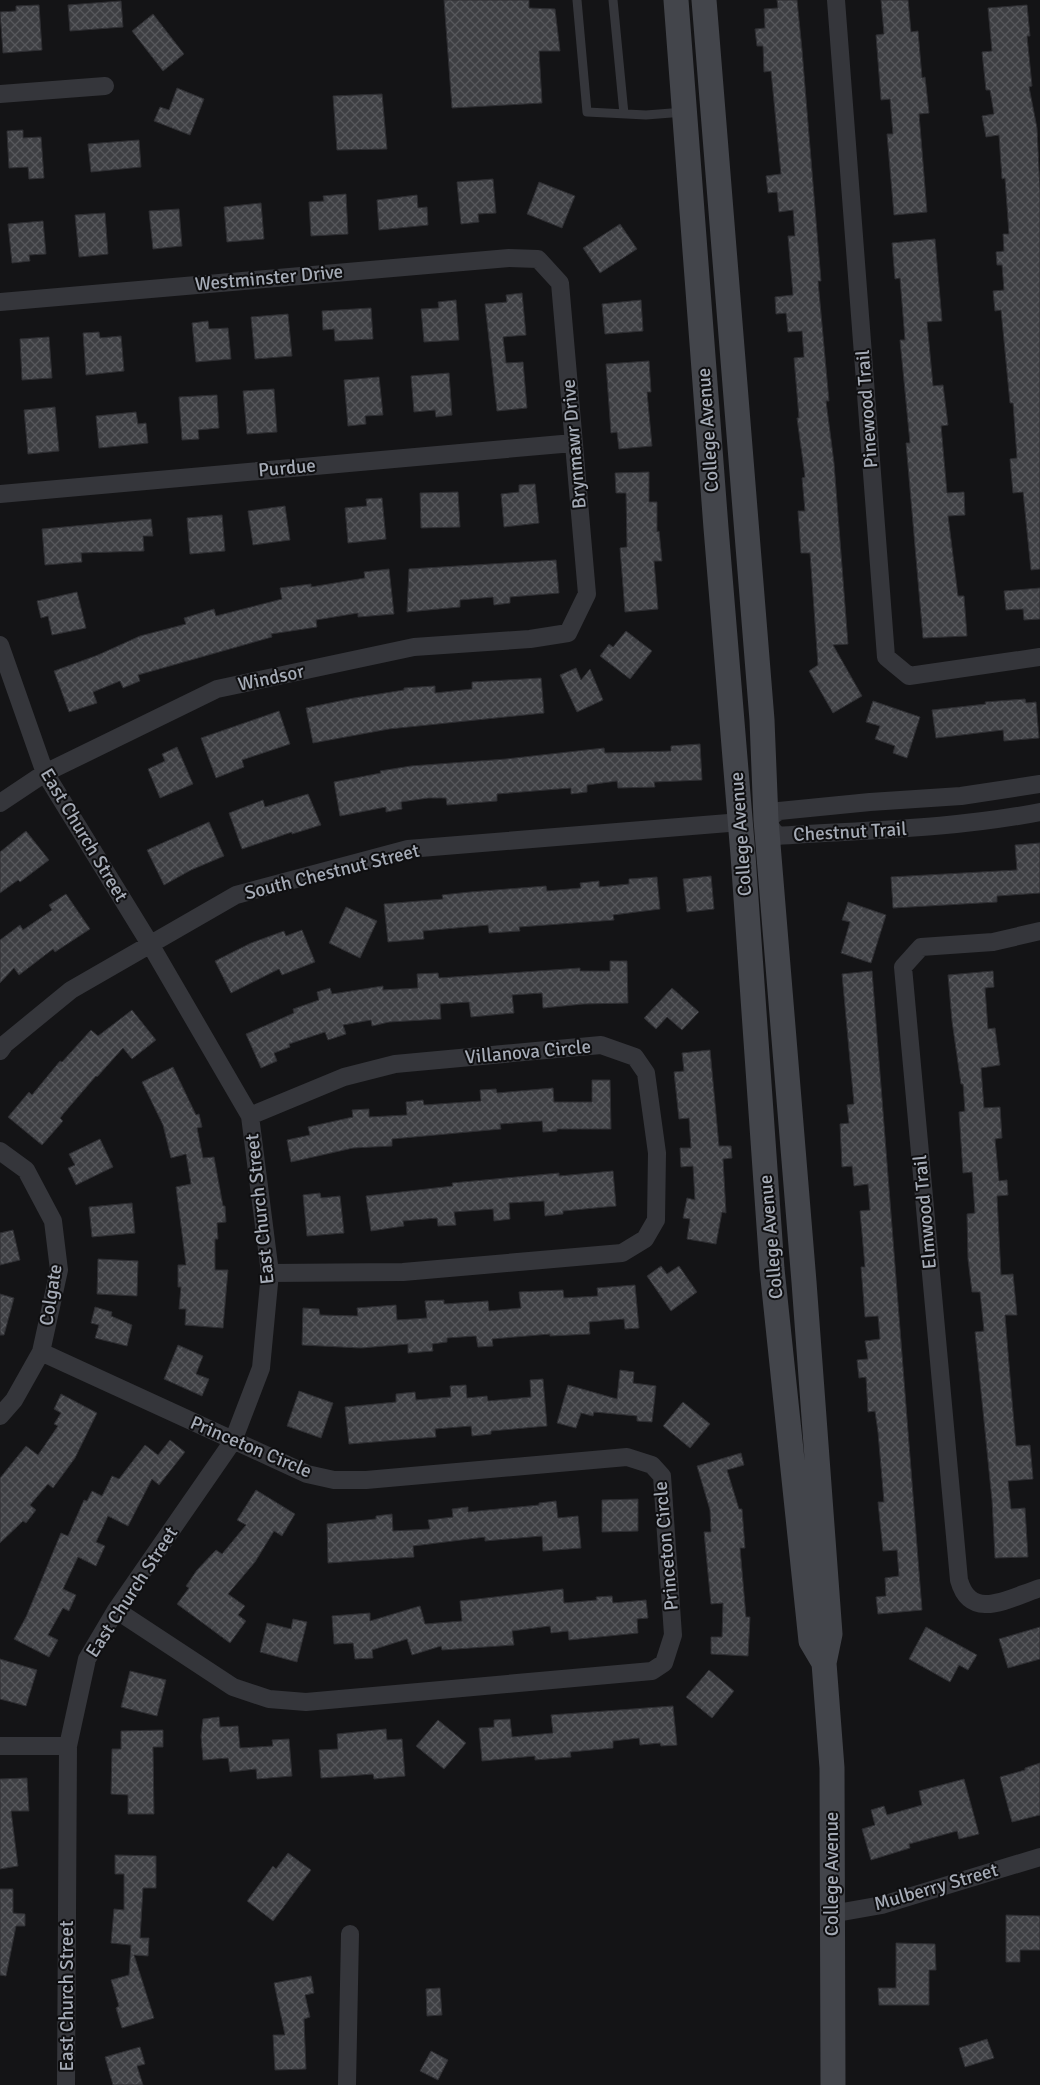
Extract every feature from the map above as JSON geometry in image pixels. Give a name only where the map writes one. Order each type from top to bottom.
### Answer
[{"type":"main road","name":"College Avenue","points":[[676,0],[741,822],[772,1269],[811,1641],[824,1663]]},
{"type":"main road","name":"College Avenue","points":[[704,0],[762,720],[766,820],[804,1272],[830,1634],[824,1663],[832,1768],[833,2085]]},
{"type":"main road","points":[[741,822],[766,820]]},
{"type":"street","name":"Pinewood Trail","points":[[836,0],[886,657],[909,676],[1040,657]]},
{"type":"street","points":[[0,94],[105,86]]},
{"type":"street","name":"Westminster Drive","points":[[0,302],[509,258],[538,259]]},
{"type":"street","name":"Brynmawr Drive","points":[[538,259],[560,283],[587,594],[568,633]]},
{"type":"street","name":"Purdue","points":[[0,494],[573,442]]},
{"type":"street","name":"Windsor","points":[[0,803],[45,773],[217,689],[414,647],[530,639],[568,633]]},
{"type":"street","name":"East Church Street","points":[[0,645],[45,773],[150,944],[250,1116],[270,1273],[261,1368],[233,1441],[116,1610],[87,1659],[68,1746],[66,2085]]},
{"type":"street","name":"Chestnut Trail","points":[[1040,784],[961,796],[779,811],[766,820],[777,836],[948,826],[989,822],[1040,812]]},
{"type":"street","name":"South Chestnut Street","points":[[0,1051],[5,1044],[71,990],[236,895],[408,849],[741,822]]},
{"type":"street","name":"Elmwood Trail","points":[[1040,931],[993,942],[921,947],[903,967],[959,1580],[962,1592],[969,1600],[979,1604],[994,1604],[1040,1588]]},
{"type":"street","name":"Villanova Circle","points":[[250,1116],[344,1077],[386,1066],[601,1045],[635,1057],[646,1073],[657,1153],[656,1220],[645,1239],[622,1253],[403,1272],[270,1273]]},
{"type":"street","name":"Colgate","points":[[0,1151],[26,1170],[52,1221],[59,1270],[41,1352],[14,1400],[0,1416]]},
{"type":"street","name":"Princeton Circle","points":[[41,1352],[307,1474],[334,1480],[366,1480],[627,1457],[652,1465],[662,1476],[673,1635],[664,1663],[652,1671],[306,1702],[269,1699],[233,1687],[116,1610]]},
{"type":"street","points":[[0,1746],[68,1746]]},
{"type":"street","name":"Mulberry Street","points":[[831,1914],[882,1905],[1040,1857]]},
{"type":"street","points":[[348,2085],[350,1934]]},
{"type":"lane","points":[[577,0],[587,112],[624,114],[684,112]]},
{"type":"lane","points":[[613,0],[624,114]]},
{"type":"building","points":[[444,0],[529,0],[529,8],[555,9],[560,51],[539,51],[542,103],[452,108]]},
{"type":"building","points":[[777,0],[797,0],[802,50],[821,281],[818,281],[829,401],[826,401],[834,463],[848,644],[833,645],[862,696],[833,713],[809,671],[818,665],[810,553],[801,553],[798,511],[805,511],[802,478],[805,477],[797,418],[799,418],[794,358],[804,357],[802,331],[788,332],[786,313],[776,314],[775,297],[793,295],[788,236],[795,236],[793,210],[779,212],[777,192],[768,193],[766,176],[781,174],[771,71],[764,72],[763,46],[757,46],[755,29],[765,28],[764,9],[778,8]]},
{"type":"building","points":[[881,0],[908,0],[911,32],[918,31],[922,78],[925,77],[929,113],[919,114],[927,212],[894,215],[887,134],[893,134],[890,99],[881,100],[876,35],[884,34]]},
{"type":"building","points":[[121,1],[123,27],[70,31],[68,5]]},
{"type":"building","points":[[39,5],[42,50],[3,53],[0,12],[16,11],[16,6]]},
{"type":"building","points":[[1027,5],[1030,36],[1027,36],[1032,86],[1029,87],[1037,128],[1040,191],[1040,569],[1031,570],[1023,492],[1013,493],[1010,459],[1017,458],[1013,403],[1010,403],[1001,310],[995,311],[993,291],[1004,290],[1002,265],[997,265],[996,252],[1004,251],[1003,234],[1009,234],[1005,178],[1002,179],[999,135],[986,137],[982,116],[994,114],[990,90],[986,90],[982,52],[992,51],[988,8]]},
{"type":"building","points":[[153,14],[184,54],[163,71],[132,31]]},
{"type":"building","points":[[177,88],[204,99],[190,135],[154,121],[160,107],[169,110]]},
{"type":"building","points":[[382,94],[387,149],[337,150],[333,96]]},
{"type":"building","points":[[23,130],[23,138],[41,137],[44,178],[29,179],[28,167],[9,168],[7,131]]},
{"type":"building","points":[[139,140],[141,167],[91,172],[88,144]]},
{"type":"building","points":[[493,179],[496,213],[478,214],[479,222],[461,224],[457,182]]},
{"type":"building","points":[[539,182],[575,196],[562,228],[527,214]]},
{"type":"building","points":[[346,194],[348,234],[311,236],[309,202],[324,201],[323,196]]},
{"type":"building","points":[[417,195],[418,208],[427,207],[428,225],[379,230],[377,200]]},
{"type":"building","points":[[261,203],[264,239],[227,242],[224,207]]},
{"type":"building","points":[[179,209],[182,246],[153,249],[149,211]]},
{"type":"building","points":[[105,213],[108,254],[79,257],[75,215]]},
{"type":"building","points":[[43,221],[46,254],[29,255],[30,261],[12,263],[8,224]]},
{"type":"building","points":[[620,224],[637,249],[600,273],[583,248]]},
{"type":"building","points":[[935,239],[942,321],[927,322],[933,386],[943,385],[948,425],[941,426],[947,493],[964,492],[965,515],[948,516],[958,596],[964,596],[967,636],[923,638],[906,443],[910,443],[900,340],[905,340],[900,278],[895,279],[892,243]]},
{"type":"building","points":[[522,293],[526,335],[503,337],[506,363],[523,362],[527,408],[497,411],[485,304],[507,302],[506,295]]},
{"type":"building","points":[[456,300],[459,340],[424,342],[421,309],[439,308],[438,302]]},
{"type":"building","points":[[641,300],[643,331],[605,334],[602,304]]},
{"type":"building","points":[[371,308],[373,339],[335,341],[334,329],[323,330],[322,311]]},
{"type":"building","points":[[288,314],[292,356],[255,359],[251,317]]},
{"type":"building","points":[[208,321],[209,329],[228,328],[231,359],[196,362],[192,323]]},
{"type":"building","points":[[99,332],[100,338],[121,336],[124,371],[86,375],[83,333]]},
{"type":"building","points":[[49,337],[52,378],[22,380],[20,339]]},
{"type":"building","points":[[649,361],[651,392],[647,392],[652,446],[619,449],[617,432],[611,433],[606,364]]},
{"type":"building","points":[[449,373],[452,415],[436,417],[435,410],[414,412],[411,376]]},
{"type":"building","points":[[379,377],[383,415],[365,416],[366,424],[348,426],[344,380]]},
{"type":"building","points":[[274,389],[277,432],[247,434],[243,391]]},
{"type":"building","points":[[217,395],[219,428],[198,430],[199,439],[182,440],[179,397]]},
{"type":"building","points":[[55,407],[59,451],[28,454],[24,410]]},
{"type":"building","points":[[136,412],[138,424],[146,423],[148,443],[99,448],[96,416]]},
{"type":"building","points":[[649,472],[649,502],[657,502],[657,532],[659,531],[662,561],[654,561],[658,609],[625,612],[620,548],[627,547],[626,493],[616,493],[615,473]]},
{"type":"building","points":[[535,484],[539,523],[504,527],[501,494],[519,492],[519,485]]},
{"type":"building","points":[[458,492],[460,527],[421,528],[420,493]]},
{"type":"building","points":[[382,498],[386,539],[348,543],[345,508],[367,506],[366,499]]},
{"type":"building","points":[[285,506],[290,540],[253,545],[248,511]]},
{"type":"building","points":[[222,515],[225,551],[190,554],[187,518]]},
{"type":"building","points":[[151,519],[153,536],[143,536],[144,551],[81,553],[82,562],[45,565],[42,529]]},
{"type":"building","points":[[556,560],[559,593],[510,597],[510,603],[494,605],[493,597],[460,600],[460,607],[407,612],[409,569]]},
{"type":"building","points":[[389,569],[394,614],[358,617],[358,613],[316,620],[317,627],[271,634],[272,637],[138,675],[140,681],[123,688],[120,681],[93,692],[97,703],[69,712],[54,671],[98,655],[140,636],[186,624],[184,618],[214,609],[216,616],[282,599],[280,588],[311,584],[311,587],[365,578],[364,572]]},
{"type":"building","points":[[1040,588],[1040,619],[1024,620],[1023,609],[1006,610],[1004,591]]},
{"type":"building","points":[[77,592],[86,628],[52,635],[48,616],[41,618],[37,601]]},
{"type":"building","points":[[626,631],[652,651],[630,679],[600,656],[609,644],[613,647]]},
{"type":"building","points":[[576,668],[581,680],[590,669],[603,700],[577,712],[560,675]]},
{"type":"building","points":[[541,678],[544,713],[389,729],[313,743],[306,708],[404,690],[404,688],[435,686],[435,693],[472,689],[472,682]]},
{"type":"building","points":[[1025,699],[1026,703],[1036,702],[1039,738],[1004,741],[1003,730],[936,738],[932,710],[986,704],[985,702]]},
{"type":"building","points":[[873,701],[920,717],[907,758],[893,753],[895,746],[875,739],[880,726],[866,722]]},
{"type":"building","points":[[279,711],[290,744],[242,760],[244,767],[216,778],[201,738]]},
{"type":"building","points":[[700,744],[702,780],[654,782],[655,787],[618,788],[617,781],[587,785],[587,792],[571,794],[571,788],[497,794],[497,801],[447,805],[446,798],[428,798],[401,802],[402,809],[386,812],[386,807],[340,816],[334,782],[411,766],[506,759],[604,748],[605,753],[671,751],[671,746]]},
{"type":"building","points":[[177,747],[193,784],[160,798],[148,769],[165,761],[162,754]]},
{"type":"building","points":[[308,794],[321,825],[292,834],[292,832],[242,849],[229,813],[263,800],[265,807]]},
{"type":"building","points":[[209,822],[224,856],[191,870],[164,885],[147,850]]},
{"type":"building","points":[[26,831],[49,860],[20,882],[18,880],[0,893],[0,852]]},
{"type":"building","points":[[1040,843],[1040,893],[997,896],[997,902],[893,908],[891,877],[1017,870],[1015,845]]},
{"type":"building","points":[[711,876],[714,909],[687,912],[683,879]]},
{"type":"building","points":[[657,877],[660,909],[613,915],[614,920],[519,927],[520,931],[489,933],[488,925],[423,931],[424,939],[388,942],[384,904],[443,899],[442,895],[470,892],[546,886],[547,891],[581,888],[580,883],[599,881],[599,887],[629,884],[629,879]]},
{"type":"building","points":[[66,894],[90,929],[55,952],[53,949],[19,975],[14,968],[0,983],[0,940],[20,925],[23,930],[52,910],[49,905]]},
{"type":"building","points":[[848,902],[886,915],[871,963],[841,953],[850,922],[842,920]]},
{"type":"building","points":[[346,907],[377,921],[360,958],[329,943]]},
{"type":"building","points":[[302,930],[315,962],[282,975],[279,969],[231,993],[215,961],[251,943],[284,931],[286,936]]},
{"type":"building","points":[[610,961],[627,961],[628,1003],[583,1004],[543,1008],[542,993],[512,995],[514,1013],[471,1017],[469,1002],[440,1004],[441,1019],[389,1022],[372,1026],[371,1020],[343,1025],[346,1034],[328,1040],[325,1032],[289,1044],[290,1047],[274,1053],[277,1061],[261,1068],[246,1034],[294,1013],[293,1009],[319,1000],[317,992],[330,988],[332,994],[383,986],[383,990],[418,988],[417,974],[438,973],[439,978],[580,968],[580,971],[610,971]]},
{"type":"building","points":[[872,971],[922,1610],[878,1614],[876,1597],[886,1596],[885,1578],[899,1576],[897,1550],[883,1551],[878,1502],[884,1502],[878,1432],[875,1411],[868,1412],[866,1377],[859,1378],[857,1360],[868,1359],[865,1341],[880,1339],[878,1316],[865,1317],[861,1267],[865,1267],[860,1211],[870,1210],[868,1184],[854,1186],[852,1166],[842,1167],[840,1124],[849,1123],[847,1105],[854,1104],[842,974]]},
{"type":"building","points":[[993,971],[994,987],[985,988],[988,1029],[995,1028],[1000,1065],[981,1068],[984,1108],[1000,1107],[1002,1138],[995,1139],[999,1181],[1007,1180],[1008,1195],[997,1196],[1001,1275],[1013,1274],[1017,1315],[1005,1315],[1016,1446],[1030,1445],[1033,1479],[1008,1481],[1011,1509],[1025,1508],[1028,1557],[995,1558],[992,1500],[975,1332],[984,1331],[980,1292],[972,1292],[968,1259],[967,1214],[975,1213],[972,1172],[963,1173],[959,1112],[965,1111],[963,1084],[961,1084],[952,1021],[948,975]]},
{"type":"building","points":[[672,988],[699,1012],[682,1030],[667,1017],[656,1029],[644,1018]]},
{"type":"building","points":[[132,1010],[156,1040],[132,1059],[123,1048],[64,1113],[60,1118],[63,1121],[42,1145],[8,1117],[29,1092],[32,1095],[60,1061],[62,1062],[91,1030],[98,1036]]},
{"type":"building","points":[[710,1050],[719,1146],[731,1146],[732,1158],[723,1159],[726,1213],[722,1212],[716,1244],[687,1239],[690,1219],[683,1218],[687,1198],[695,1200],[693,1166],[681,1167],[680,1148],[691,1148],[689,1118],[679,1119],[674,1072],[684,1071],[682,1053]]},
{"type":"building","points":[[173,1067],[196,1115],[199,1114],[202,1127],[197,1128],[203,1158],[214,1157],[223,1206],[225,1206],[226,1222],[217,1223],[218,1239],[215,1239],[215,1270],[228,1270],[223,1328],[185,1325],[186,1309],[179,1309],[181,1287],[178,1287],[178,1265],[186,1265],[176,1187],[191,1184],[186,1154],[171,1158],[163,1125],[142,1082]]},
{"type":"building","points":[[592,1080],[610,1080],[611,1129],[557,1129],[557,1131],[543,1132],[542,1121],[500,1124],[501,1129],[392,1139],[392,1146],[353,1148],[291,1162],[287,1140],[310,1135],[308,1127],[353,1117],[352,1110],[369,1109],[369,1117],[407,1115],[406,1102],[423,1100],[424,1105],[481,1101],[480,1090],[496,1089],[497,1093],[553,1088],[554,1102],[592,1102]]},
{"type":"building","points":[[100,1139],[113,1167],[76,1185],[68,1168],[75,1165],[69,1154]]},
{"type":"building","points":[[613,1171],[616,1206],[563,1211],[563,1214],[545,1216],[544,1201],[509,1203],[510,1219],[494,1221],[493,1209],[454,1212],[456,1225],[438,1226],[437,1218],[403,1221],[404,1226],[371,1231],[366,1196],[453,1186],[452,1183],[559,1173],[559,1176]]},
{"type":"building","points":[[320,1193],[321,1198],[340,1196],[344,1233],[307,1236],[303,1195]]},
{"type":"building","points":[[132,1203],[135,1233],[92,1237],[89,1207]]},
{"type":"building","points":[[13,1230],[20,1260],[0,1265],[0,1233]]},
{"type":"building","points":[[98,1259],[138,1261],[137,1296],[97,1294]]},
{"type":"building","points":[[661,1266],[667,1274],[679,1266],[697,1292],[671,1311],[647,1276]]},
{"type":"building","points":[[635,1285],[639,1328],[625,1329],[624,1319],[589,1322],[590,1334],[550,1336],[550,1334],[492,1339],[493,1346],[478,1347],[476,1336],[447,1338],[447,1342],[432,1344],[433,1351],[408,1353],[408,1344],[361,1348],[302,1345],[303,1308],[319,1309],[320,1315],[358,1316],[357,1308],[396,1305],[397,1320],[427,1318],[425,1301],[444,1300],[444,1304],[488,1301],[489,1311],[521,1308],[519,1292],[563,1290],[564,1298],[598,1296],[597,1288]]},
{"type":"building","points":[[0,1294],[14,1298],[4,1335],[0,1335]]},
{"type":"building","points":[[95,1307],[112,1312],[111,1316],[132,1325],[127,1346],[95,1338],[99,1325],[91,1323]]},
{"type":"building","points":[[178,1345],[203,1356],[196,1374],[209,1379],[202,1396],[164,1379]]},
{"type":"building","points":[[620,1370],[634,1372],[633,1383],[656,1386],[652,1422],[637,1421],[637,1416],[594,1412],[593,1416],[581,1413],[576,1428],[557,1423],[568,1385],[617,1399]]},
{"type":"building","points":[[543,1379],[547,1426],[491,1431],[491,1434],[472,1436],[471,1426],[435,1429],[436,1437],[349,1444],[345,1407],[396,1402],[396,1394],[415,1392],[416,1400],[451,1397],[450,1386],[466,1385],[467,1398],[487,1396],[488,1401],[531,1397],[530,1380]]},
{"type":"building","points":[[299,1391],[333,1403],[321,1438],[287,1426]]},
{"type":"building","points":[[61,1394],[97,1413],[75,1458],[53,1488],[48,1484],[30,1505],[36,1510],[26,1523],[23,1521],[0,1543],[0,1478],[26,1446],[38,1455],[58,1426],[54,1424],[61,1413],[54,1409]]},
{"type":"building","points":[[683,1402],[710,1424],[690,1448],[663,1426]]},
{"type":"building","points":[[170,1440],[185,1452],[159,1485],[152,1479],[128,1526],[108,1516],[96,1542],[105,1546],[96,1566],[78,1557],[63,1589],[76,1595],[69,1611],[63,1608],[48,1635],[58,1640],[49,1657],[14,1639],[26,1617],[61,1533],[68,1536],[84,1500],[87,1501],[92,1491],[102,1496],[112,1476],[119,1479],[145,1445],[158,1455]]},
{"type":"building","points":[[741,1453],[744,1465],[727,1470],[739,1509],[742,1509],[745,1548],[740,1548],[746,1617],[750,1617],[748,1656],[711,1654],[711,1637],[722,1637],[723,1603],[711,1604],[704,1532],[711,1532],[710,1510],[697,1466]]},
{"type":"building","points":[[256,1490],[295,1514],[282,1536],[274,1531],[255,1562],[228,1594],[245,1606],[238,1615],[246,1621],[230,1643],[177,1604],[189,1588],[186,1586],[197,1570],[216,1550],[222,1554],[246,1525],[237,1520]]},
{"type":"building","points":[[638,1499],[638,1531],[602,1532],[602,1500]]},
{"type":"building","points":[[556,1501],[558,1518],[578,1516],[581,1548],[543,1551],[542,1536],[485,1541],[485,1537],[413,1546],[414,1557],[328,1563],[327,1524],[376,1519],[376,1516],[392,1514],[393,1531],[430,1529],[428,1520],[453,1517],[452,1509],[468,1507],[468,1512],[539,1505],[539,1503]]},
{"type":"building","points":[[563,1589],[564,1603],[597,1600],[596,1597],[612,1596],[613,1603],[646,1600],[648,1618],[637,1619],[638,1633],[569,1640],[568,1631],[551,1633],[550,1626],[512,1631],[514,1645],[442,1650],[441,1646],[412,1655],[407,1639],[372,1650],[373,1658],[355,1659],[353,1643],[334,1644],[332,1616],[370,1613],[370,1621],[420,1606],[425,1624],[462,1621],[460,1601]]},
{"type":"building","points":[[293,1619],[307,1622],[297,1662],[260,1652],[267,1623],[291,1629]]},
{"type":"building","points":[[926,1627],[977,1655],[968,1670],[959,1665],[950,1682],[909,1659]]},
{"type":"building","points":[[1040,1627],[1040,1659],[1008,1668],[999,1639]]},
{"type":"building","points":[[0,1659],[37,1670],[26,1706],[0,1699]]},
{"type":"building","points":[[709,1670],[734,1691],[712,1718],[686,1697]]},
{"type":"building","points":[[130,1671],[166,1680],[157,1716],[121,1707]]},
{"type":"building","points":[[673,1706],[677,1745],[661,1746],[660,1743],[640,1745],[639,1738],[613,1741],[613,1748],[570,1752],[571,1757],[535,1760],[535,1756],[482,1761],[479,1728],[494,1727],[494,1720],[510,1719],[512,1737],[553,1733],[551,1715]]},
{"type":"building","points":[[219,1717],[220,1727],[238,1726],[240,1748],[273,1746],[272,1740],[289,1739],[292,1776],[257,1779],[256,1769],[230,1772],[228,1758],[203,1760],[201,1736],[203,1719]]},
{"type":"building","points":[[438,1720],[466,1743],[444,1769],[416,1746]]},
{"type":"building","points":[[386,1729],[387,1740],[402,1739],[405,1776],[374,1779],[373,1774],[321,1778],[319,1750],[338,1749],[337,1734]]},
{"type":"building","points":[[163,1730],[163,1747],[153,1747],[154,1814],[128,1814],[128,1795],[111,1794],[112,1749],[121,1749],[121,1731]]},
{"type":"building","points":[[1040,1763],[1040,1815],[1012,1822],[1000,1777],[1025,1770],[1025,1768]]},
{"type":"building","points":[[27,1778],[29,1811],[11,1811],[18,1866],[0,1869],[0,1779]]},
{"type":"building","points":[[964,1779],[979,1834],[959,1839],[957,1831],[909,1844],[910,1848],[871,1860],[862,1829],[875,1825],[871,1810],[884,1806],[887,1815],[922,1805],[919,1791]]},
{"type":"building","points":[[288,1853],[311,1870],[273,1921],[247,1901],[273,1866],[276,1869]]},
{"type":"building","points":[[115,1855],[156,1856],[156,1888],[143,1888],[140,1938],[149,1938],[148,1956],[134,1955],[154,2018],[122,2028],[116,2008],[119,2006],[111,1980],[129,1975],[131,1945],[111,1943],[114,1909],[124,1910],[124,1874],[115,1874]]},
{"type":"building","points":[[0,1889],[13,1889],[13,1913],[25,1914],[25,1926],[16,1926],[6,1976],[0,1975]]},
{"type":"building","points":[[1006,1915],[1040,1916],[1040,1950],[1020,1950],[1020,1962],[1006,1962]]},
{"type":"building","points":[[896,1943],[935,1944],[936,1970],[929,1970],[929,2005],[879,2005],[878,1988],[896,1988]]},
{"type":"building","points":[[311,1976],[314,1993],[305,1995],[310,2017],[304,2019],[306,2069],[275,2070],[273,2035],[285,2035],[274,1983]]},
{"type":"building","points":[[440,1988],[442,2015],[427,2016],[426,1989]]},
{"type":"building","points":[[987,2039],[994,2058],[965,2067],[959,2048]]},
{"type":"building","points":[[140,2047],[145,2064],[137,2066],[143,2085],[113,2085],[105,2057]]},
{"type":"building","points":[[431,2051],[448,2060],[438,2080],[420,2071]]}]
